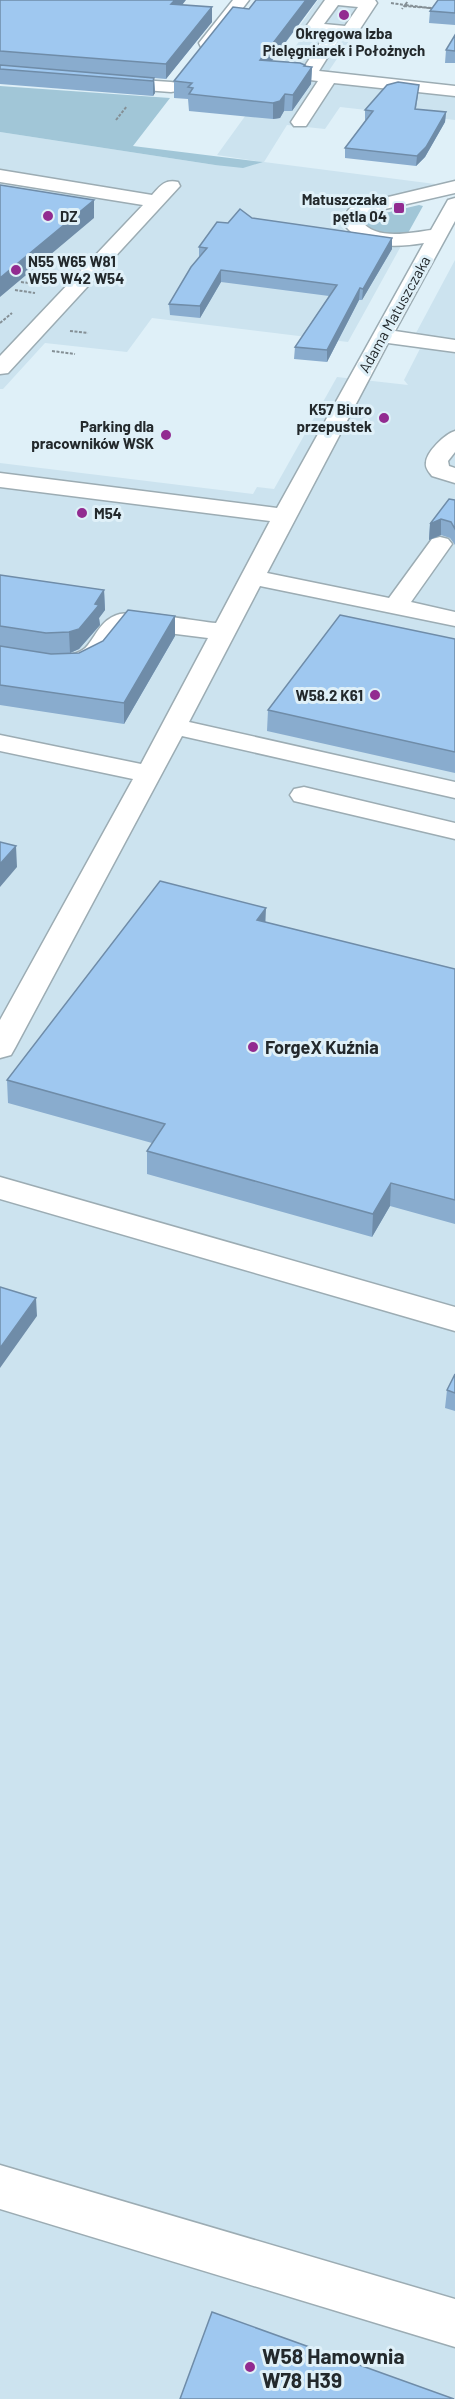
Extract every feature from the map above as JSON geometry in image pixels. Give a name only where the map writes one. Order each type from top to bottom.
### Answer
[{"type":"street","points":[[195,57],[242,0]]},
{"type":"street","points":[[333,0],[313,28],[350,31],[369,3],[347,0]]},
{"type":"street","points":[[331,39],[308,75],[455,91]]},
{"type":"street","points":[[89,81],[167,92],[183,72]]},
{"type":"street","points":[[300,122],[328,77]]},
{"type":"street","points":[[0,176],[156,201]]},
{"type":"street","points":[[0,368],[171,186]]},
{"type":"street","points":[[439,234],[413,239],[379,238],[356,229],[351,220],[357,212],[366,208],[455,188]]},
{"type":"street","name":"Adama Matuszczaka","points":[[0,1048],[149,774],[333,424],[455,204]]},
{"type":"street","points":[[383,336],[455,346]]},
{"type":"street","points":[[455,438],[437,460],[440,471],[455,476]]},
{"type":"street","points":[[0,480],[284,516]]},
{"type":"street","points":[[396,607],[440,544]]},
{"type":"street","points":[[253,577],[455,619]]},
{"type":"street","points":[[0,656],[60,664],[86,661],[94,655],[114,625],[126,620],[224,632]]},
{"type":"street","points":[[174,726],[455,790]]},
{"type":"street","points":[[0,743],[149,774]]},
{"type":"street","points":[[390,815],[414,780]]},
{"type":"street","points":[[304,795],[455,831]]},
{"type":"street","points":[[0,1188],[455,1319]]},
{"type":"street","points":[[0,2187],[455,2323]]},
{"type":"path","points":[[393,0],[391,3],[404,7],[431,8],[404,7]]},
{"type":"path","points":[[404,7],[408,1]]},
{"type":"path","points":[[431,4],[436,8]]},
{"type":"path","points":[[21,282],[44,286]]},
{"type":"path","points":[[15,290],[35,293]]},
{"type":"shaded area","points":[[318,0],[377,0],[328,72],[455,87],[455,120],[340,107],[325,129],[287,125],[264,162],[435,184],[433,188],[356,205],[344,211],[339,219],[341,226],[353,240],[401,246],[348,342],[152,318],[127,352],[45,343],[3,389],[0,389],[0,132],[215,165],[262,162],[217,155],[303,36],[294,34]]},
{"type":"shaded area","points":[[0,86],[170,98],[133,146],[263,162],[243,168],[215,165],[0,132]]},
{"type":"shaded area","points":[[423,206],[408,233],[378,232],[365,222],[368,216],[377,212],[381,214]]},
{"type":"shaded area","points":[[455,260],[455,2399],[0,2399],[0,463],[253,494],[257,487],[274,489],[337,377],[408,385],[404,380],[427,335],[416,333]]},
{"type":"building","points":[[0,0],[175,0],[171,4],[212,7],[166,64],[0,51]]},
{"type":"building","points":[[256,0],[306,0],[260,60],[300,63],[312,67],[293,95],[285,94],[280,101],[273,103],[189,94],[193,88],[188,87],[192,83],[174,81],[233,7],[249,9]]},
{"type":"building","points":[[438,0],[455,0],[455,13],[430,11]]},
{"type":"building","points":[[455,35],[455,51],[446,50]]},
{"type":"building","points":[[0,65],[154,78],[153,81],[0,69]]},
{"type":"building","points":[[398,82],[419,85],[415,109],[446,112],[426,147],[417,156],[345,148],[373,111],[365,110],[387,85]]},
{"type":"building","points":[[0,185],[94,200],[0,278]]},
{"type":"building","points":[[240,209],[252,218],[392,238],[363,289],[360,288],[327,350],[295,347],[337,285],[221,270],[200,306],[169,304],[191,267],[207,248],[199,247],[217,222],[228,223]]},
{"type":"building","points":[[449,499],[455,500],[455,529],[451,522],[441,519],[430,524]]},
{"type":"building","points":[[0,575],[104,590],[95,604],[99,605],[79,629],[46,633],[0,626]]},
{"type":"building","points":[[128,610],[175,616],[124,703],[0,685],[0,646],[51,654],[79,653],[103,641]]},
{"type":"building","name":"W58.2 K61","points":[[340,615],[455,639],[455,752],[268,710]]},
{"type":"building","points":[[0,842],[16,846],[0,864]]},
{"type":"building","name":"ForgeX Kuźnia","points":[[160,881],[266,908],[257,920],[455,969],[455,1200],[391,1183],[373,1214],[147,1151],[165,1124],[7,1080]]},
{"type":"building","points":[[0,1287],[36,1298],[0,1348]]},
{"type":"building","points":[[455,1374],[455,1393],[447,1390]]},
{"type":"building","points":[[212,2312],[454,2399],[180,2399]]},
{"type":"place","name":"Okręgowa Izba Pielęgniarek i Położnych","points":[[344,15]]},
{"type":"place","name":"Matuszczaka pętla 04","points":[[399,208]]},
{"type":"place","name":"DZ","points":[[48,216]]},
{"type":"place","name":"N55 W65 W81 W55 W42 W54","points":[[16,270]]},
{"type":"place","name":"K57 Biuro przepustek","points":[[384,418]]},
{"type":"place","name":"Parking dla pracowników WSK","points":[[166,435]]},
{"type":"place","name":"M54","points":[[82,513]]},
{"type":"place","name":"W58.2 K61","points":[[375,695]]},
{"type":"place","name":"ForgeX Kuźnia","points":[[253,1047]]},
{"type":"place","name":"W58 Hamownia W78 H39","points":[[250,2367]]}]
